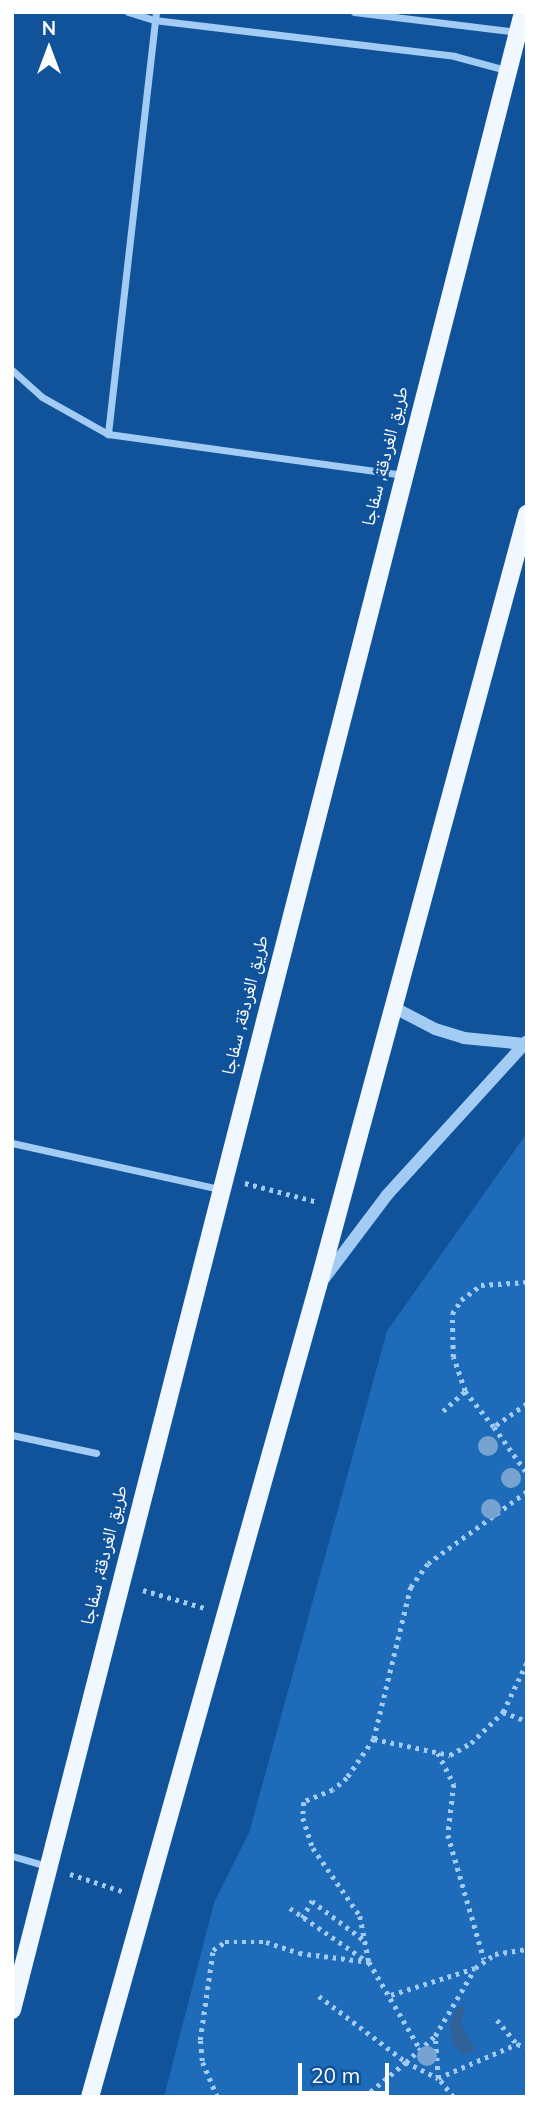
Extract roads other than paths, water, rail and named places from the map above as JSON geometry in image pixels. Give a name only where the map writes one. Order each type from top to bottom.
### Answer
[{"type":"main road","name":"طريق الغردقة, سفاجا","points":[[12,2010],[118,1583],[523,12]]},
{"type":"main road","points":[[90,2097],[318,1286],[527,514]]},
{"type":"street","points":[[128,12],[454,56],[506,70]]},
{"type":"street","points":[[354,12],[517,32]]},
{"type":"street","points":[[108,434],[155,16]]},
{"type":"street","points":[[12,370],[42,397],[108,434],[402,475]]},
{"type":"street","points":[[393,1007],[435,1029],[464,1038],[525,1043]]},
{"type":"street","points":[[318,1286],[387,1195],[525,1043]]},
{"type":"street","points":[[12,1143],[221,1183]]},
{"type":"street","points":[[12,1436],[96,1453]]},
{"type":"street","points":[[12,1856],[46,1866]]}]
